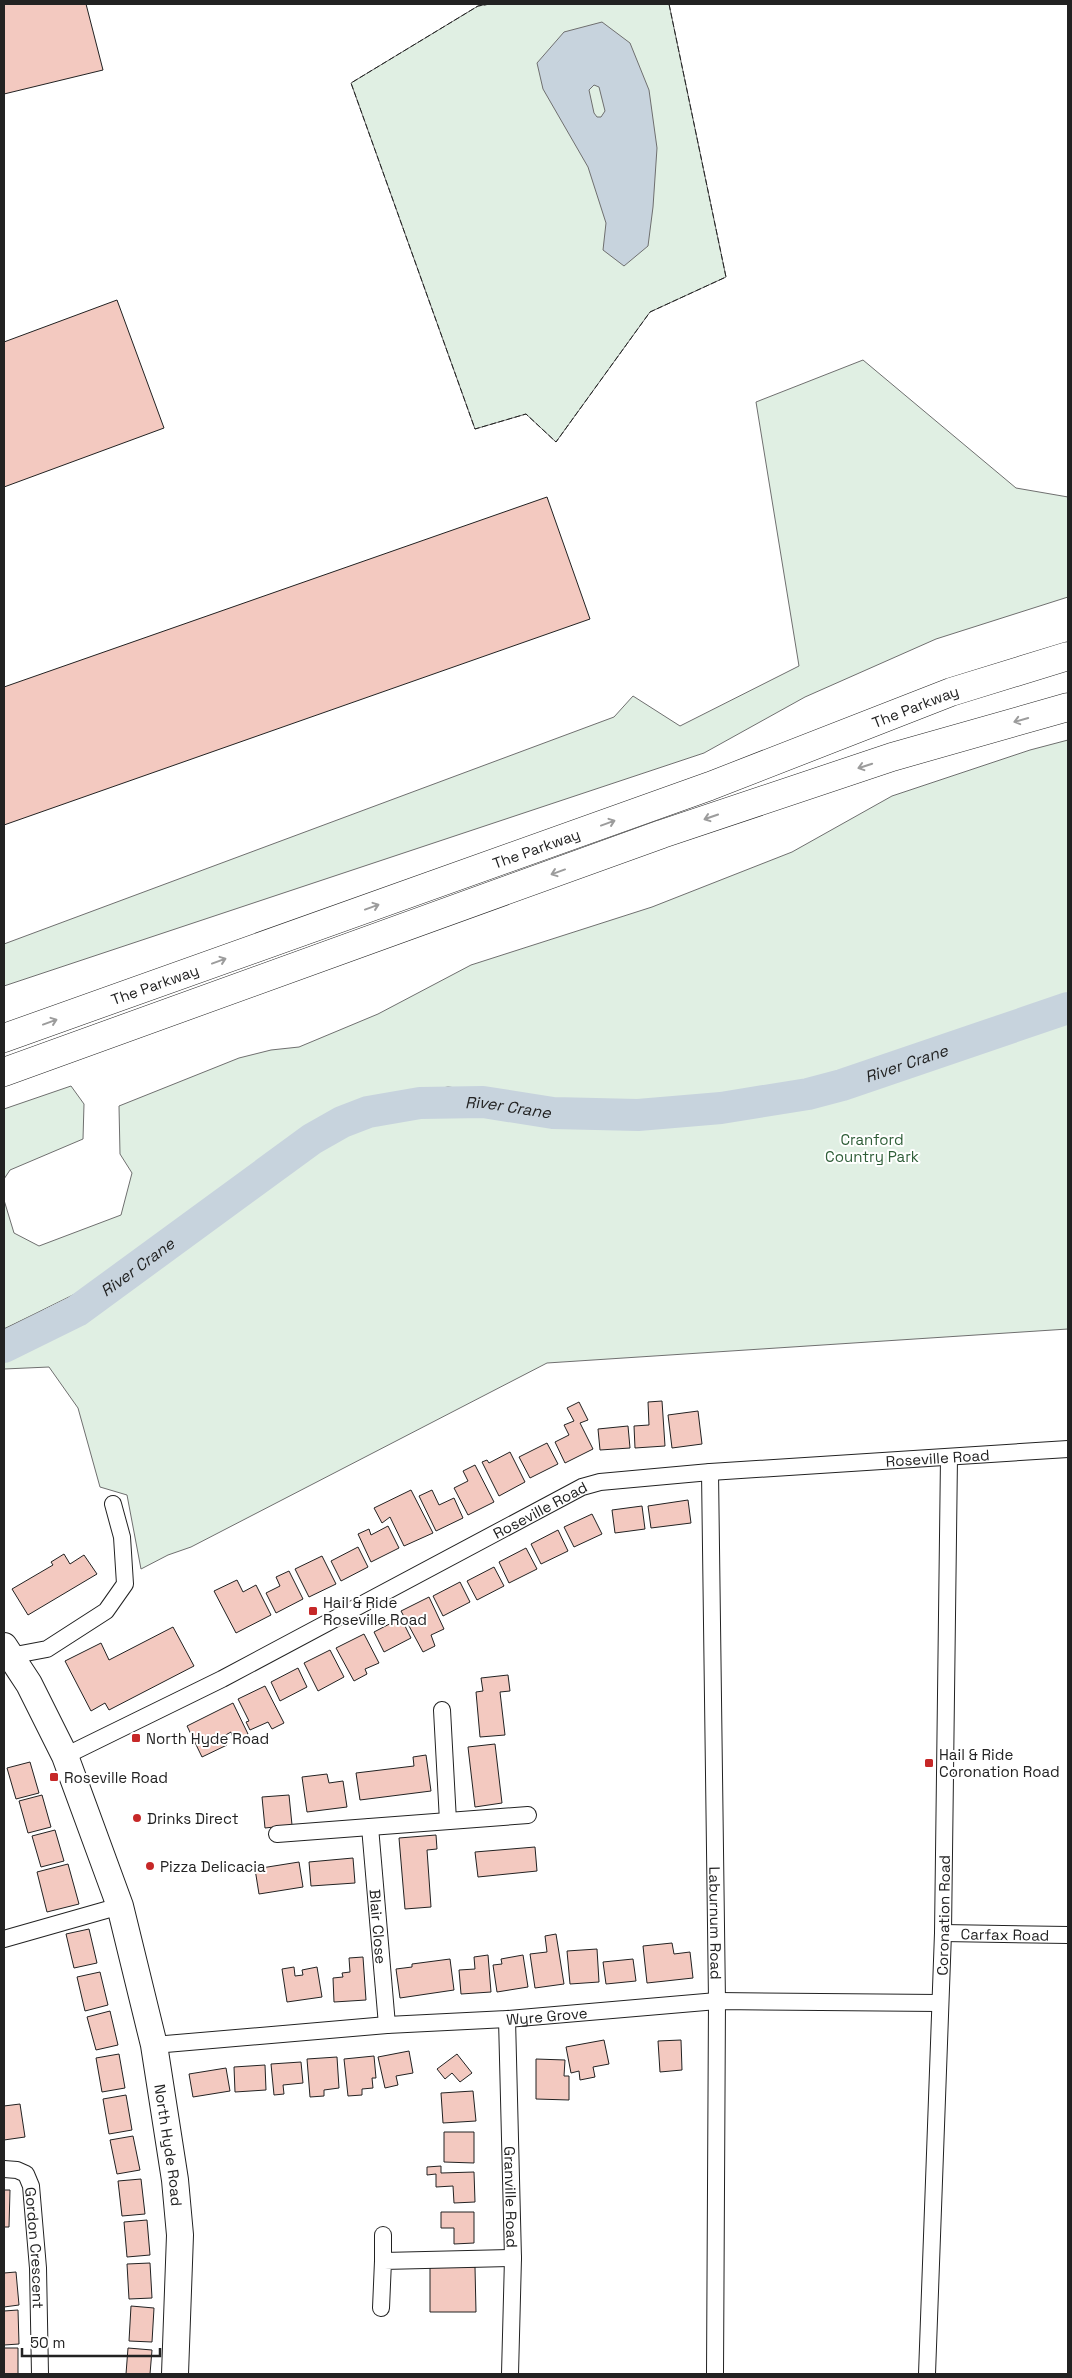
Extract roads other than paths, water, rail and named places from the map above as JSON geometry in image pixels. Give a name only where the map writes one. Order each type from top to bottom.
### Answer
[{"type":"highway","name":"The Parkway","points":[[4,1038],[701,789],[951,692],[1068,656]]},
{"type":"highway","name":"The Parkway","points":[[4,1072],[662,834],[892,757],[1068,707]]},
{"type":"main road","name":"North Hyde Road","points":[[11,1662],[65,1756],[120,1906],[154,2045],[175,2180],[180,2235],[175,2374]]},
{"type":"street","name":"Roseville Road","points":[[65,1756],[222,1679],[582,1487],[600,1482],[710,1472],[1068,1449]]},
{"type":"street","name":"Coronation Road","points":[[927,2374],[943,1933],[949,1457]]},
{"type":"street","name":"Laburnum Road","points":[[710,1472],[717,2001],[715,2374]]},
{"type":"street","points":[[11,1662],[48,1649],[106,1611],[125,1584],[122,1536],[113,1504]]},
{"type":"street","points":[[442,1710],[448,1820]]},
{"type":"street","points":[[277,1834],[528,1815]]},
{"type":"street","name":"Blair Close","points":[[370,1827],[387,2025]]},
{"type":"street","points":[[4,1939],[120,1906]]},
{"type":"street","name":"Carfax Road","points":[[943,1933],[1068,1935]]},
{"type":"street","name":"Wyre Grove","points":[[154,2045],[387,2025],[507,2019],[717,2001],[939,2004]]},
{"type":"street","name":"Granville Road","points":[[507,2019],[513,2258],[510,2374]]},
{"type":"street","name":"Gordon Crescent","points":[[4,2169],[17,2170],[26,2174],[31,2186],[38,2268],[40,2374]]},
{"type":"street","points":[[381,2308],[383,2234]]},
{"type":"street","points":[[383,2261],[513,2258]]},
{"type":"waterway","name":"River Crane","points":[[4,1347],[77,1311],[312,1139],[342,1122],[368,1112],[420,1103],[483,1102],[553,1113],[638,1115],[721,1108],[808,1094],[842,1085],[1068,1008]]},
{"type":"place","name":"Hail & Ride Roseville Road","points":[[313,1611]]},
{"type":"place","name":"North Hyde Road","points":[[136,1738]]},
{"type":"place","name":"Hail & Ride Coronation Road","points":[[929,1763]]},
{"type":"place","name":"Roseville Road","points":[[54,1777]]},
{"type":"place","name":"Drinks Direct","points":[[137,1818]]},
{"type":"place","name":"Pizza Delicacia","points":[[150,1866]]},
{"type":"park label","name":"Cranford Country Park","points":[[872,1148]]}]
